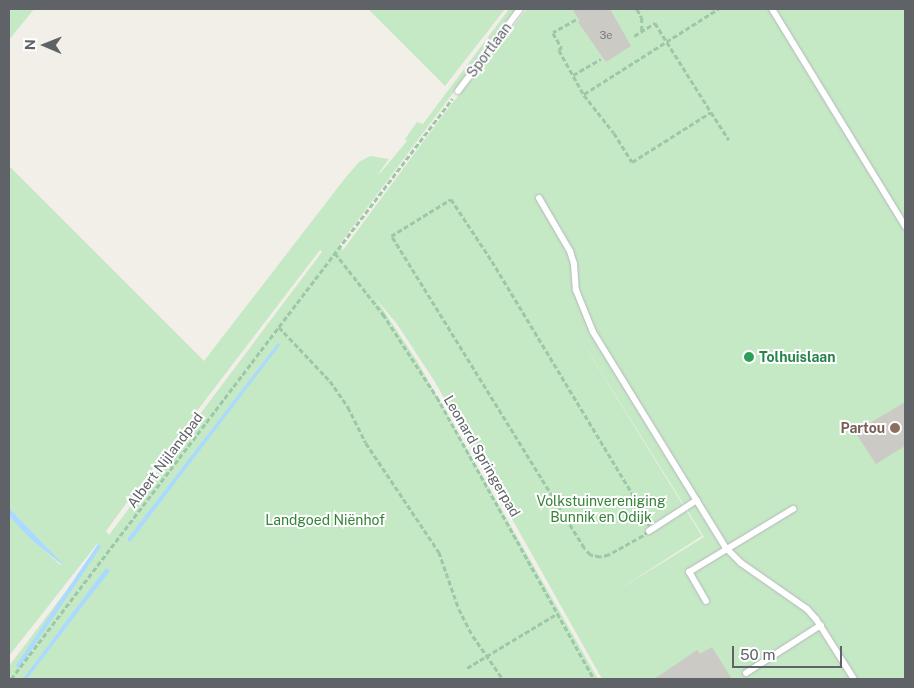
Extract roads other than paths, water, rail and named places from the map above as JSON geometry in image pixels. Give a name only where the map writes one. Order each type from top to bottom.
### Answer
[{"type":"lane","name":"Sportlaan","points":[[458,91],[520,9]]},
{"type":"lane","points":[[772,9],[905,226]]},
{"type":"lane","points":[[540,198],[570,251],[574,264],[576,290],[592,332],[726,548],[741,563],[807,609],[821,625],[854,679]]},
{"type":"lane","points":[[649,531],[697,500]]},
{"type":"lane","points":[[706,601],[689,572],[726,548],[794,509]]},
{"type":"lane","points":[[746,672],[821,625]]},
{"type":"water","points":[[278,343],[280,345],[131,541],[128,541],[128,538]]},
{"type":"water","points":[[9,508],[61,564],[31,539],[9,516]]},
{"type":"water","points":[[98,544],[101,546],[19,668],[16,666]]},
{"type":"water","points":[[106,568],[110,571],[27,679],[23,679]]},
{"type":"place","name":"Tolhuislaan","points":[[749,357]]},
{"type":"place","name":"Partou","points":[[895,428]]},
{"type":"park label","name":"Volkstuinvereniging Bunnik en Odijk","points":[[601,510]]},
{"type":"park label","name":"Landgoed Niënhof","points":[[325,520]]}]
